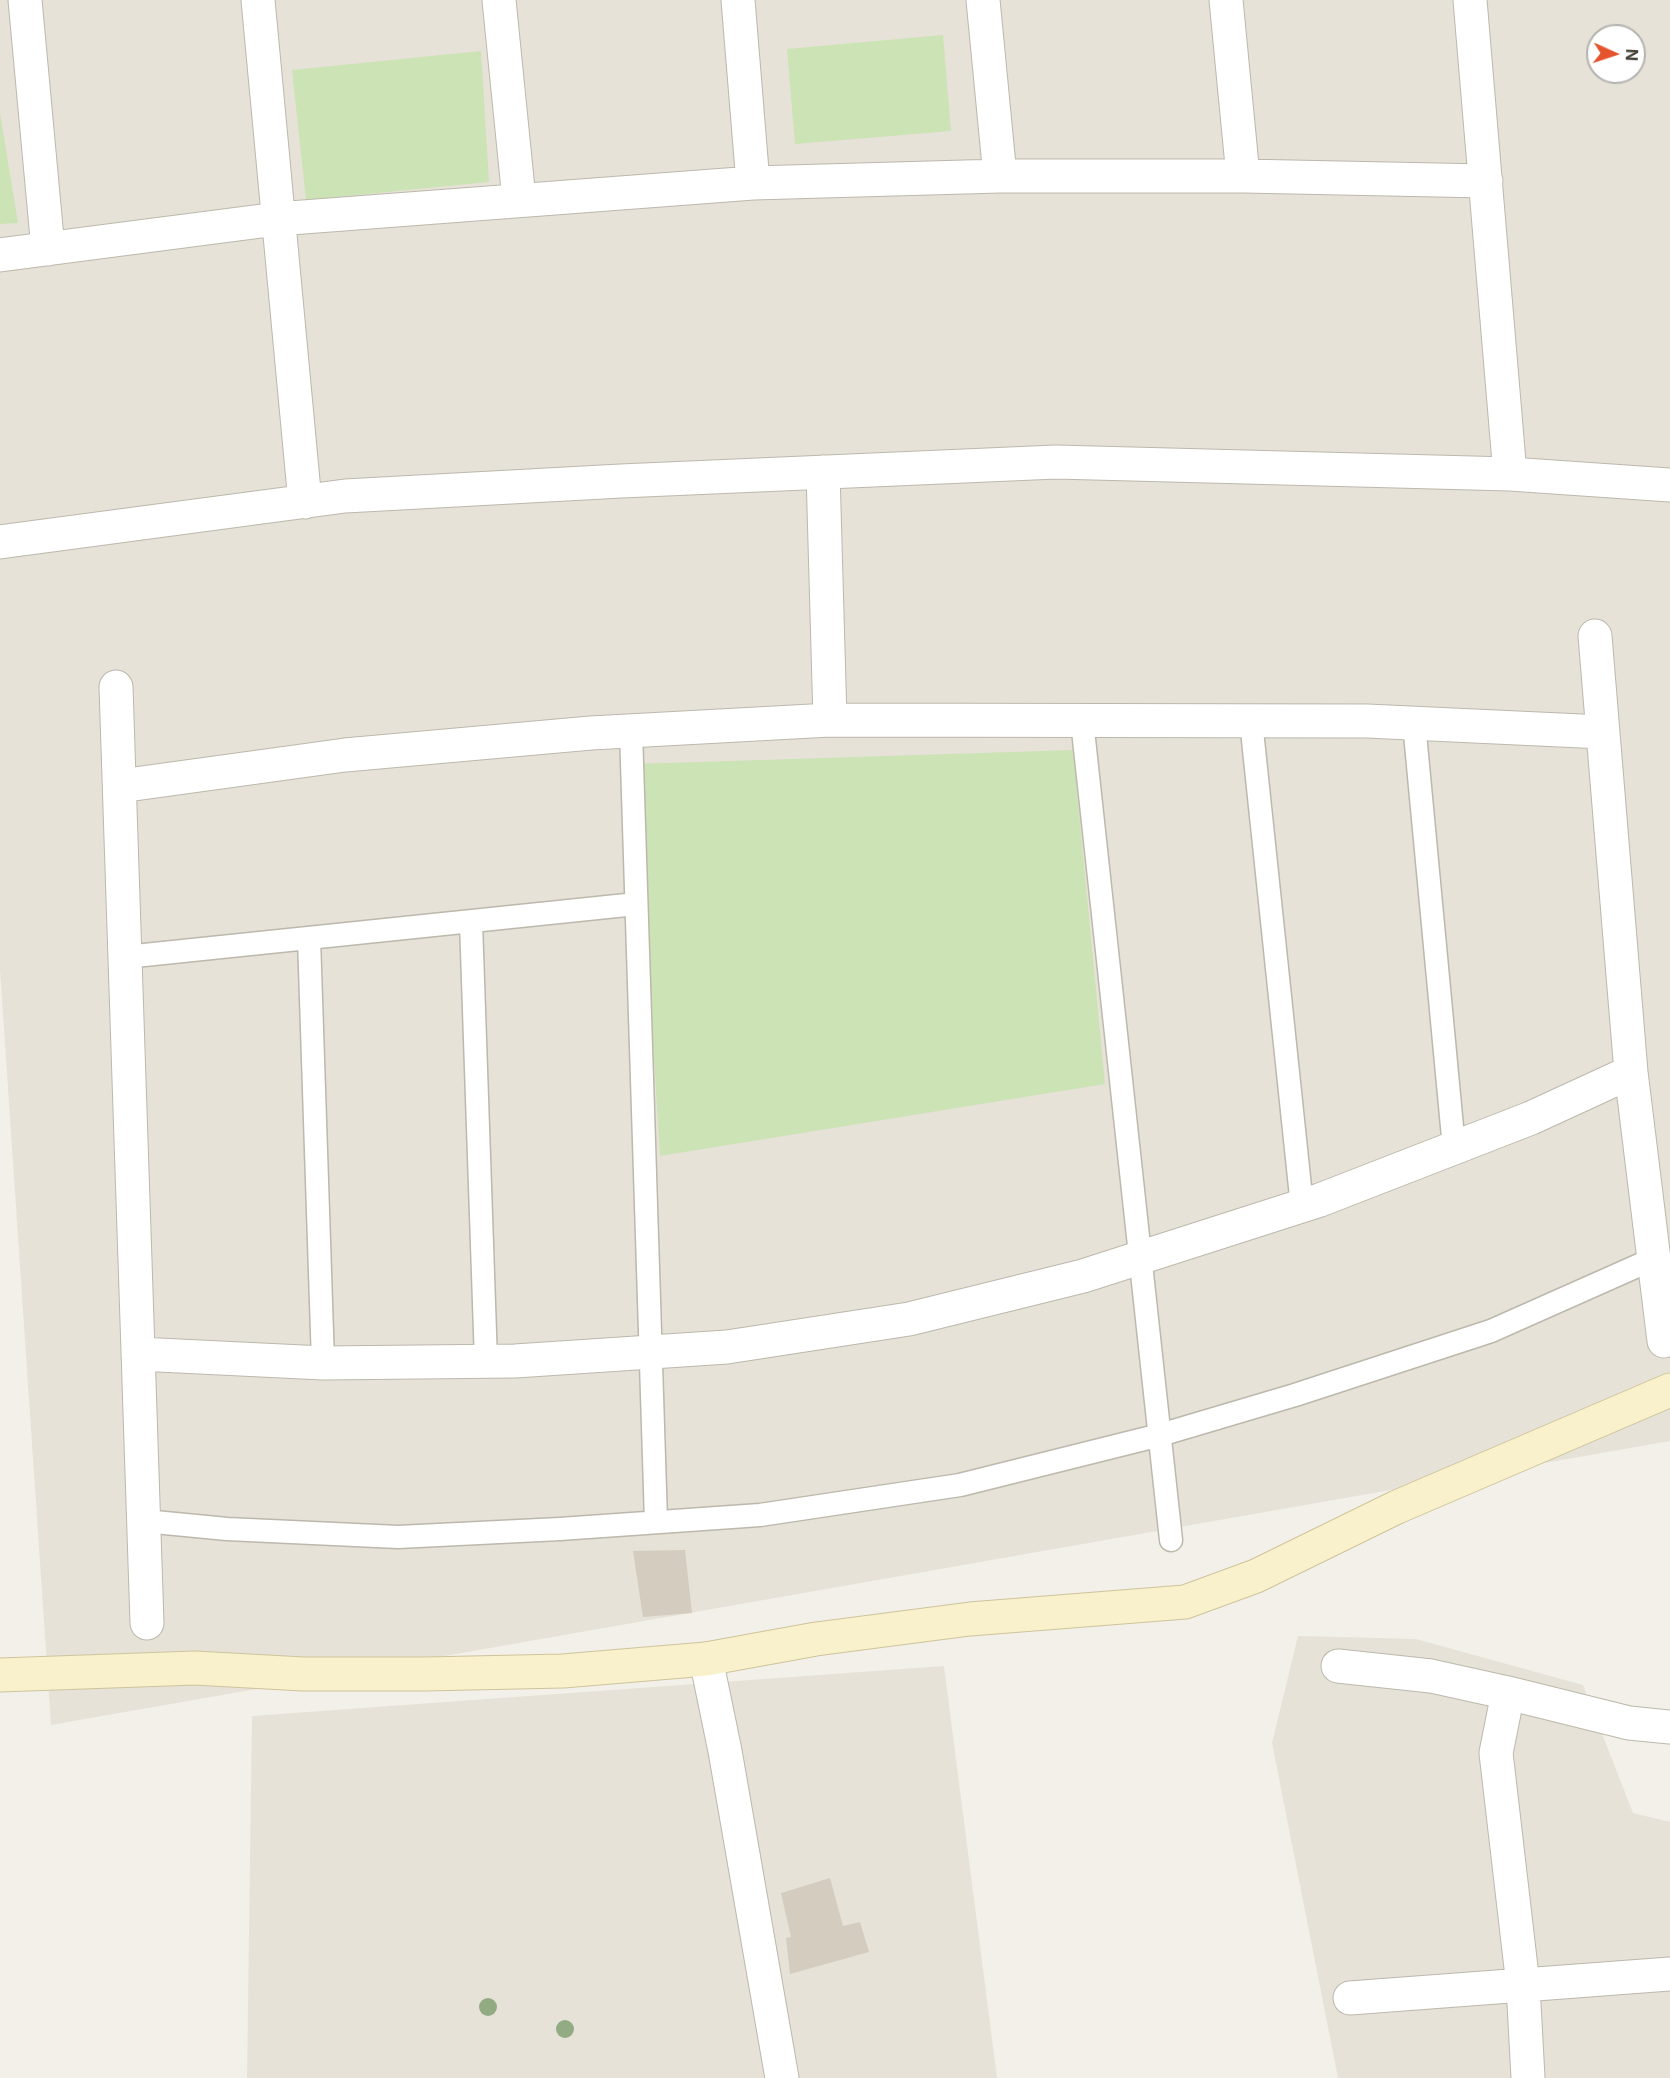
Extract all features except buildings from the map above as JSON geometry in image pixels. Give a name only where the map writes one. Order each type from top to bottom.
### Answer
[{"type":"street","points":[[24,0],[48,249]]},
{"type":"street","points":[[258,0],[304,502]]},
{"type":"street","points":[[500,0],[519,199]]},
{"type":"street","points":[[738,0],[753,183]]},
{"type":"street","points":[[983,0],[1000,176]]},
{"type":"street","points":[[1226,0],[1243,176]]},
{"type":"street","points":[[1470,0],[1510,474]]},
{"type":"street","points":[[0,255],[278,219],[753,183],[1000,176],[1243,176],[1486,181]]},
{"type":"street","points":[[0,542],[345,496],[1056,462],[1510,474],[1670,485]]},
{"type":"street","points":[[823,472],[830,720]]},
{"type":"street","points":[[1595,636],[1631,1072],[1664,1341]]},
{"type":"street","points":[[116,687],[147,1623]]},
{"type":"street","points":[[120,786],[345,755],[631,731],[830,720],[1367,721],[1602,732]]},
{"type":"street","points":[[138,1354],[323,1363],[486,1362],[727,1347],[909,1319],[1083,1275],[1302,1206],[1531,1118],[1631,1072]]},
{"type":"street","points":[[0,1675],[195,1668],[303,1674],[563,1671],[706,1659],[816,1639],[970,1618],[1185,1602],[1256,1576],[1397,1507],[1670,1390]]},
{"type":"street","points":[[706,1659],[725,1751],[782,2078]]},
{"type":"street","points":[[1338,1666],[1431,1676],[1629,1723],[1670,1727]]},
{"type":"street","points":[[1508,1693],[1496,1753],[1523,1984],[1528,2078]]},
{"type":"street","points":[[1350,1998],[1670,1974]]},
{"type":"lane","points":[[1082,721],[1171,1540]]},
{"type":"lane","points":[[1251,721],[1302,1206]]},
{"type":"lane","points":[[1414,723],[1454,1148]]},
{"type":"lane","points":[[631,731],[656,1521]]},
{"type":"lane","points":[[125,957],[636,904]]},
{"type":"lane","points":[[471,922],[486,1362]]},
{"type":"lane","points":[[309,938],[323,1363]]},
{"type":"lane","points":[[144,1521],[227,1529],[398,1537],[560,1529],[760,1515],[960,1485],[1160,1436],[1491,1331],[1653,1259]]},
{"type":"shaded area","points":[[0,0],[1670,0],[1670,1441],[51,1725],[0,970]]},
{"type":"shaded area","points":[[1298,1636],[1416,1639],[1583,1685],[1633,1813],[1670,1822],[1670,2078],[1338,2078],[1272,1743]]},
{"type":"shaded area","points":[[944,1666],[997,2078],[247,2078],[252,1716]]},
{"type":"green space","points":[[943,35],[951,131],[795,144],[787,49]]},
{"type":"green space","points":[[481,51],[489,182],[306,200],[292,70]]},
{"type":"green space","points":[[0,113],[18,223],[0,224]]},
{"type":"green space","points":[[1073,750],[1105,1084],[660,1156],[636,764]]}]
